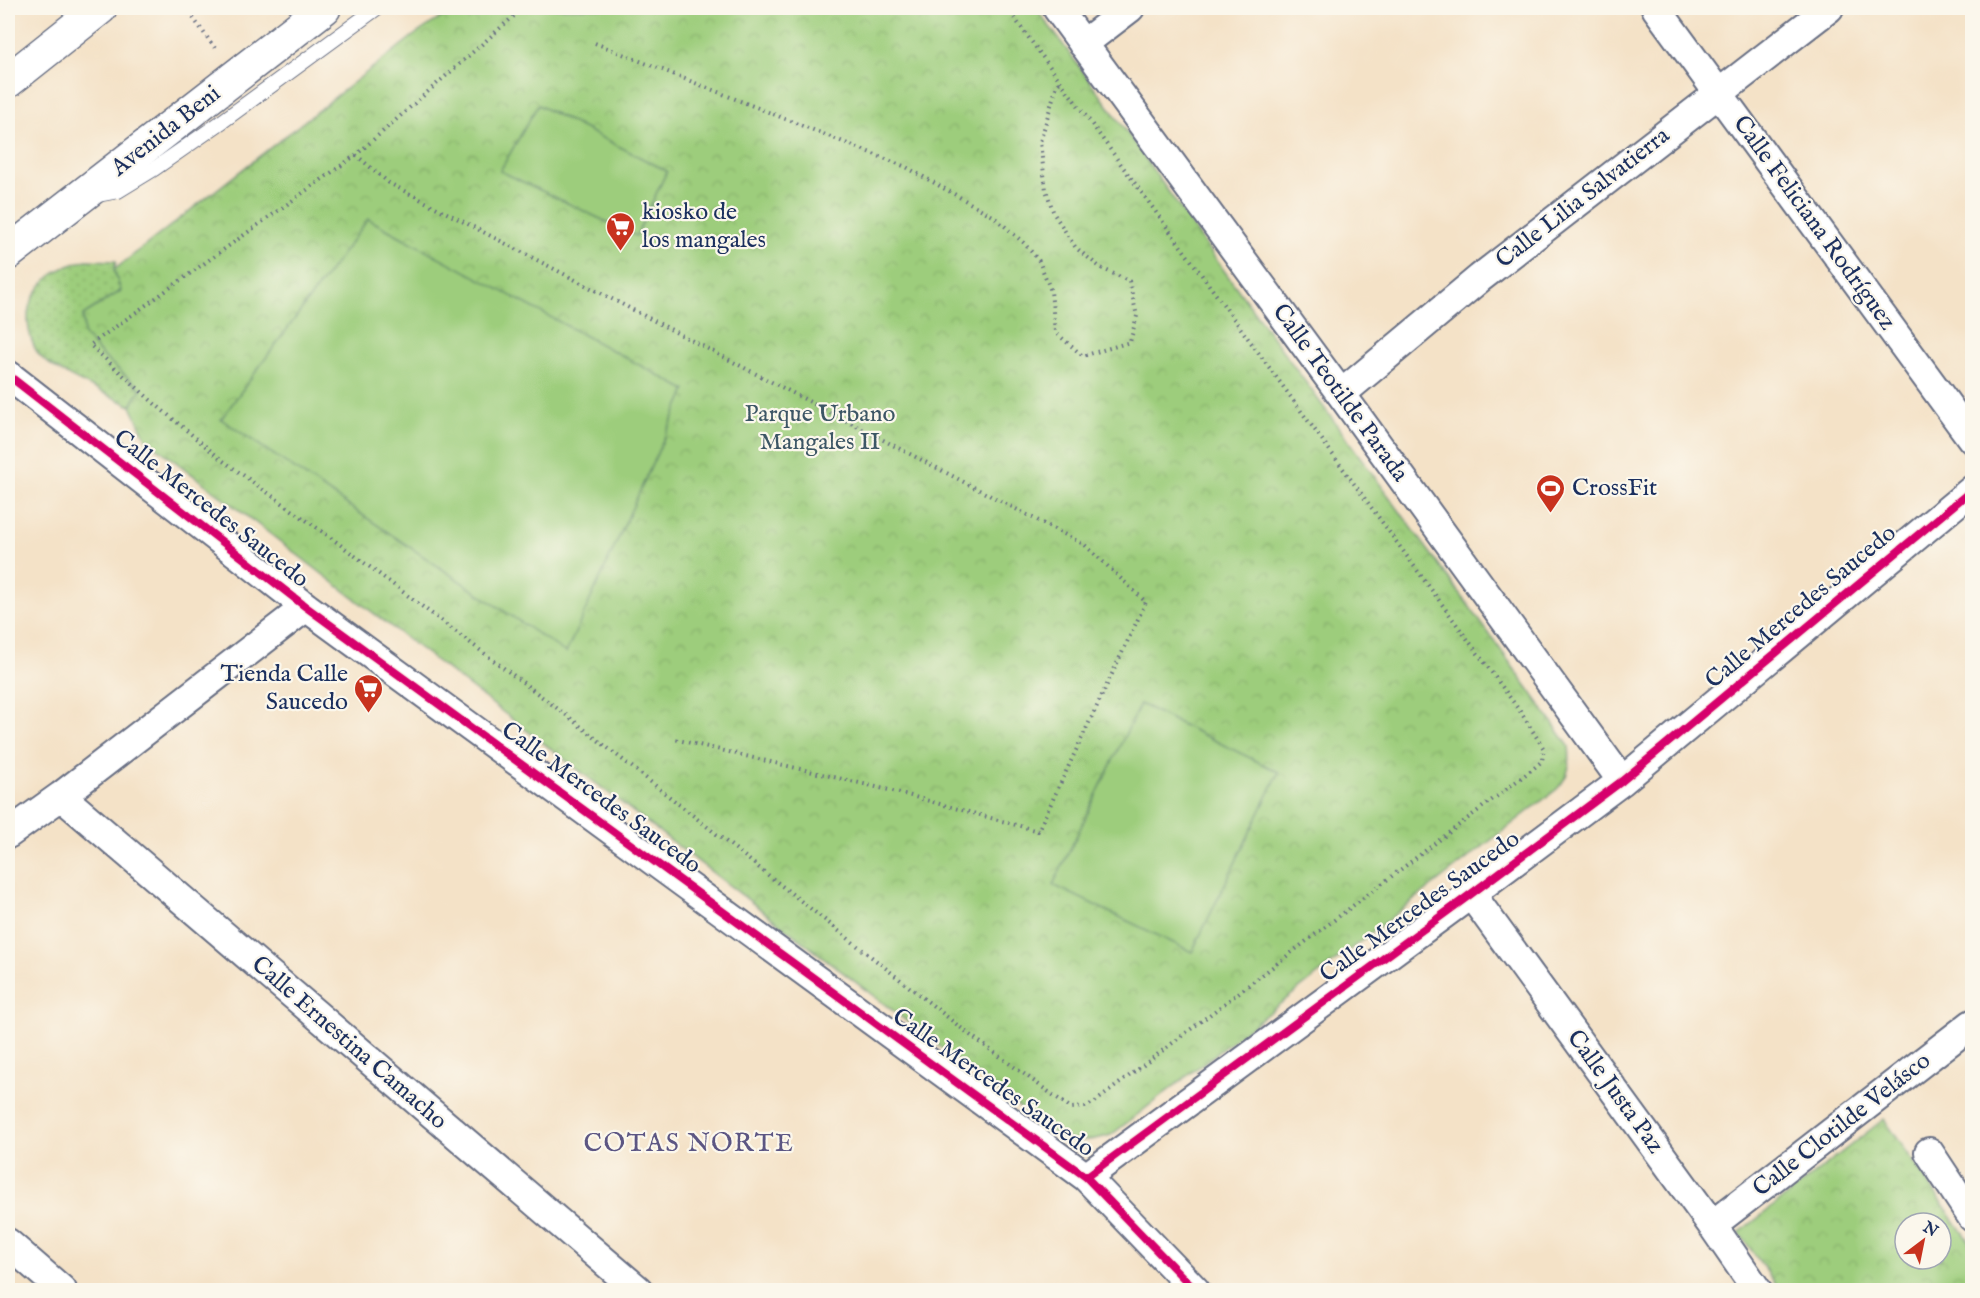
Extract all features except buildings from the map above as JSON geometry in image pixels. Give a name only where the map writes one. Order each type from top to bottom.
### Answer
[{"type":"street","points":[[8,81],[100,8]]},
{"type":"street","name":"Avenida Beni","points":[[8,253],[324,8]]},
{"type":"street","name":"Calle Teotilde Parada","points":[[1057,8],[1622,781]]},
{"type":"street","points":[[1083,44],[1130,8]]},
{"type":"street","name":"Calle Feliciana Rodríguez","points":[[1656,8],[1972,439]]},
{"type":"street","name":"Calle Lilia Salvatierra","points":[[1341,394],[1480,278],[1718,92],[1830,8]]},
{"type":"street","name":"Calle Mercedes Saucedo","points":[[8,375],[306,607],[1086,1176],[1622,781],[1972,490]]},
{"type":"street","points":[[8,834],[61,796],[306,607]]},
{"type":"street","name":"Calle Ernestina Camacho","points":[[61,796],[638,1290]]},
{"type":"street","name":"Calle Justa Paz","points":[[1471,894],[1712,1225],[1756,1290]]},
{"type":"street","name":"Calle Clotilde Velásco","points":[[1712,1225],[1972,1024]]},
{"type":"street","points":[[1929,1152],[1972,1217]]},
{"type":"street","points":[[1086,1176],[1194,1290]]},
{"type":"street","points":[[8,1243],[62,1290]]},
{"type":"lane","points":[[80,198],[118,191],[154,169],[377,8]]},
{"type":"path","points":[[186,8],[220,57]]},
{"type":"path","points":[[523,8],[356,155],[90,345],[222,460],[334,540],[570,718],[970,1035],[1071,1108],[1085,1107],[1095,1102],[1244,990],[1534,768],[1542,761],[1544,749],[1522,714],[1006,8]]},
{"type":"path","points":[[595,43],[906,167],[993,216],[1024,243],[1039,261],[1051,291],[1055,332],[1083,356],[1130,342],[1137,316],[1129,281],[1101,268],[1076,248],[1054,214],[1046,190],[1040,142],[1060,82]]},
{"type":"path","points":[[356,155],[389,183],[1085,545],[1146,602],[1038,831],[893,791],[674,739]]},
{"type":"green space","name":"Parque Urbano Mangales II","points":[[455,8],[1036,8],[1569,746],[1568,769],[1561,784],[1111,1135],[1084,1140],[1058,1137],[146,439],[131,406],[141,389],[104,357],[84,335],[83,315],[121,291],[114,270],[413,36]]},
{"type":"green space","points":[[538,105],[667,171],[636,236],[500,171]]},
{"type":"green space","points":[[368,219],[686,390],[566,653],[221,419]]},
{"type":"green space","points":[[86,260],[116,261],[114,270],[121,291],[84,315],[84,335],[104,357],[141,389],[131,406],[53,367],[39,355],[29,332],[29,307],[36,292],[59,270]]},
{"type":"green space","points":[[1140,704],[1279,772],[1192,952],[1053,885]]},
{"type":"green space","points":[[1884,1119],[1948,1211],[1893,1211],[1893,1271],[1953,1271],[1953,1219],[1972,1246],[1972,1290],[1780,1290],[1739,1233]]},
{"type":"cycle path","points":[[8,375],[306,607],[1086,1177],[1195,1290]]},
{"type":"cycle path","points":[[1086,1177],[1622,781],[1972,490]]},
{"type":"place","name":"kiosko de los mangales","points":[[621,252]]},
{"type":"place","name":"CrossFit","points":[[1551,514]]},
{"type":"place","name":"Tienda Calle Saucedo","points":[[369,714]]},
{"type":"district","name":"COTAS NORTE","points":[[689,1143]]}]
